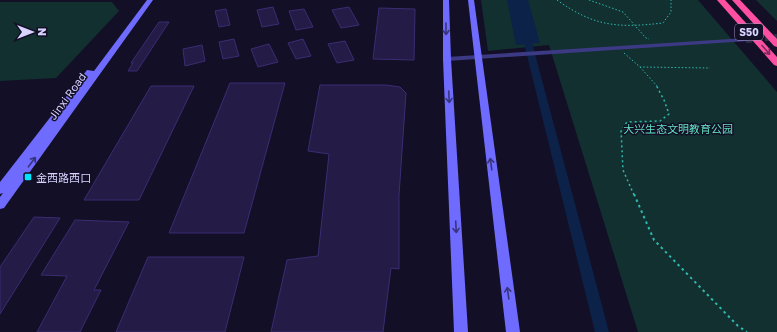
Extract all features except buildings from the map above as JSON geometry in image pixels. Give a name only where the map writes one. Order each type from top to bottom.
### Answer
[{"type":"highway","name":"S50","points":[[721,0],[777,63]]},
{"type":"highway","name":"S50","points":[[736,0],[777,44]]},
{"type":"main road","name":"Jinxi Road","points":[[0,190],[144,0]]},
{"type":"main road","name":"Jinxi Road","points":[[0,205],[150,0]]},
{"type":"main road","points":[[446,0],[447,58],[461,332]]},
{"type":"main road","points":[[471,0],[477,57],[513,332]]},
{"type":"street","points":[[447,58],[746,40]]},
{"type":"path","points":[[557,0],[576,12],[600,23],[611,26],[634,26],[663,23],[671,12],[672,0]]},
{"type":"path","points":[[589,0],[623,12],[646,38],[663,45]]},
{"type":"path","points":[[618,48],[655,82],[665,99],[669,114],[660,121],[626,122],[621,130],[623,170],[654,240],[738,326],[747,332]]},
{"type":"path","points":[[640,67],[710,68]]},
{"type":"green space","name":"大兴生态文明教育公园","points":[[481,0],[698,0],[777,92],[777,332],[638,332],[549,45],[488,51]]},
{"type":"green space","points":[[756,0],[777,0],[777,21]]},
{"type":"green space","points":[[0,2],[112,2],[119,11],[56,78],[0,81]]},
{"type":"water","points":[[507,0],[528,0],[540,43],[516,45]]},
{"type":"waterway","points":[[525,31],[602,332]]},
{"type":"tunnel","points":[[746,40],[777,37]]},
{"type":"place","name":"金西路西口","points":[[28,177]]}]
